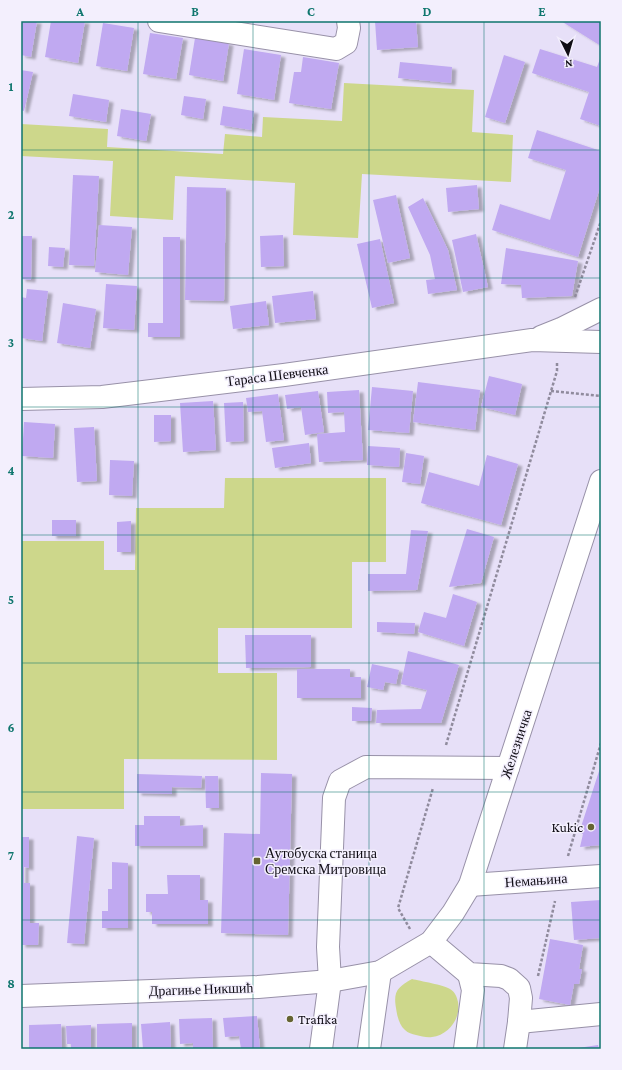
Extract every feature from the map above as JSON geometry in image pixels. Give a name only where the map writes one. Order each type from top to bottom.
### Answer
[{"type":"street","points":[[159,21],[336,49],[346,43],[349,28],[348,21]]},
{"type":"street","name":"Тараса Шевченка","points":[[559,335],[601,309]]},
{"type":"street","name":"Тараса Шевченка","points":[[21,399],[102,397],[284,375],[559,335],[601,342]]},
{"type":"street","name":"Железничка","points":[[380,972],[426,945],[453,914],[470,885],[601,481]]},
{"type":"street","points":[[321,1049],[330,981],[328,947],[334,798],[340,781],[366,767],[508,768]]},
{"type":"street","name":"Немањина","points":[[470,885],[601,876]]},
{"type":"street","points":[[426,945],[470,974],[501,976],[514,983],[519,988],[521,998],[515,1049]]},
{"type":"street","points":[[369,1049],[380,972]]},
{"type":"street","name":"Драгиње Никшић","points":[[21,996],[258,987],[330,981],[380,972]]},
{"type":"street","points":[[465,1049],[473,990],[470,974]]},
{"type":"street","points":[[519,1022],[601,1014]]},
{"type":"path","points":[[426,945],[398,908],[447,768],[557,371],[559,335],[576,295],[601,223]]},
{"type":"path","points":[[551,391],[601,396]]},
{"type":"green space","points":[[344,83],[474,90],[472,132],[513,135],[511,182],[362,174],[358,238],[293,235],[295,183],[175,176],[173,220],[110,216],[113,161],[21,156],[21,124],[108,129],[107,147],[223,154],[225,134],[262,137],[263,117],[342,121]]},
{"type":"green space","points":[[225,478],[386,478],[386,562],[352,562],[352,628],[218,628],[218,673],[277,673],[277,760],[124,759],[124,809],[21,809],[21,541],[104,541],[104,570],[135,570],[136,508],[224,508]]},
{"type":"green space","points":[[412,979],[447,988],[452,990],[456,995],[458,1002],[458,1014],[456,1020],[444,1033],[438,1036],[424,1037],[409,1033],[401,1025],[396,1011],[395,997],[400,987]]},
{"type":"building","points":[[21,21],[37,21],[31,57],[21,55]]},
{"type":"building","points":[[51,21],[85,21],[78,63],[45,57]]},
{"type":"building","points":[[375,21],[416,21],[418,47],[377,50]]},
{"type":"building","points":[[561,21],[601,21],[601,46]]},
{"type":"building","points":[[103,23],[134,28],[127,71],[96,66]]},
{"type":"building","points":[[150,33],[183,38],[176,79],[143,74]]},
{"type":"building","points":[[195,38],[229,43],[223,81],[189,75]]},
{"type":"building","points":[[244,49],[281,55],[274,100],[237,94]]},
{"type":"building","points":[[540,49],[597,67],[601,56],[601,126],[580,119],[589,92],[532,73]]},
{"type":"building","points":[[504,55],[525,62],[505,123],[485,117]]},
{"type":"building","points":[[303,57],[339,63],[331,109],[289,103],[294,72],[301,72]]},
{"type":"building","points":[[400,62],[452,67],[451,83],[398,78]]},
{"type":"building","points":[[21,70],[33,72],[24,111],[21,110]]},
{"type":"building","points":[[73,94],[109,100],[106,122],[69,116]]},
{"type":"building","points":[[184,96],[206,99],[203,119],[181,115]]},
{"type":"building","points":[[223,106],[254,111],[251,130],[220,125]]},
{"type":"building","points":[[121,109],[151,114],[146,141],[117,136]]},
{"type":"building","points":[[537,130],[601,151],[601,184],[578,257],[492,230],[500,204],[550,220],[566,170],[528,158]]},
{"type":"building","points":[[73,175],[99,176],[94,266],[69,265]]},
{"type":"building","points":[[477,185],[479,209],[448,212],[446,188]]},
{"type":"building","points":[[187,187],[226,188],[224,301],[185,300]]},
{"type":"building","points":[[396,195],[410,258],[388,263],[373,200]]},
{"type":"building","points":[[423,198],[448,250],[457,290],[428,294],[426,280],[435,279],[430,255],[408,207]]},
{"type":"building","points":[[99,225],[132,227],[128,275],[95,272]]},
{"type":"building","points":[[476,234],[488,287],[463,292],[452,240]]},
{"type":"building","points":[[283,235],[284,266],[261,267],[260,236]]},
{"type":"building","points":[[21,236],[32,236],[31,280],[21,279]]},
{"type":"building","points":[[163,237],[180,237],[180,337],[148,337],[148,323],[163,323]]},
{"type":"building","points":[[380,239],[394,303],[372,308],[357,244]]},
{"type":"building","points":[[49,247],[65,248],[63,267],[48,266]]},
{"type":"building","points":[[506,248],[578,261],[572,296],[522,298],[521,285],[501,284]]},
{"type":"building","points":[[106,284],[137,286],[134,330],[103,328]]},
{"type":"building","points":[[27,289],[48,291],[42,341],[21,338],[21,297],[26,298]]},
{"type":"building","points":[[313,291],[316,319],[275,323],[272,296]]},
{"type":"building","points":[[266,301],[269,325],[233,329],[230,306]]},
{"type":"building","points":[[63,303],[96,309],[90,348],[57,343]]},
{"type":"building","points":[[489,376],[522,384],[515,415],[481,407]]},
{"type":"building","points":[[418,382],[480,390],[475,430],[413,422]]},
{"type":"building","points":[[372,387],[413,391],[409,433],[368,430]]},
{"type":"building","points":[[359,390],[363,460],[319,462],[317,434],[345,432],[344,412],[328,413],[327,392]]},
{"type":"building","points":[[318,391],[324,432],[305,435],[301,407],[287,409],[285,395]]},
{"type":"building","points":[[278,394],[284,440],[266,442],[262,411],[248,412],[246,398]]},
{"type":"building","points":[[213,401],[216,450],[183,452],[180,403]]},
{"type":"building","points":[[243,402],[244,441],[226,442],[224,403]]},
{"type":"building","points":[[154,415],[171,415],[171,441],[154,442]]},
{"type":"building","points":[[24,422],[55,424],[53,458],[22,456]]},
{"type":"building","points":[[94,427],[97,481],[77,482],[74,428]]},
{"type":"building","points":[[309,443],[311,463],[275,468],[272,448]]},
{"type":"building","points":[[368,446],[400,448],[399,467],[367,465]]},
{"type":"building","points":[[406,453],[424,456],[420,484],[402,482]]},
{"type":"building","points":[[487,455],[518,464],[501,525],[421,503],[429,472],[479,486]]},
{"type":"building","points":[[110,460],[134,461],[132,496],[109,495]]},
{"type":"building","points":[[52,520],[76,520],[76,536],[52,536]]},
{"type":"building","points":[[131,521],[131,552],[117,552],[117,522]]},
{"type":"building","points":[[467,529],[494,537],[481,583],[449,587]]},
{"type":"building","points":[[411,530],[428,531],[417,590],[368,591],[368,574],[406,574]]},
{"type":"building","points":[[453,594],[477,602],[464,646],[418,632],[424,612],[446,618]]},
{"type":"building","points":[[377,622],[415,623],[414,634],[377,632]]},
{"type":"building","points":[[245,635],[311,635],[311,667],[246,668]]},
{"type":"building","points":[[408,651],[459,665],[441,723],[376,723],[377,710],[421,709],[427,690],[401,684]]},
{"type":"building","points":[[372,664],[399,670],[396,684],[385,682],[383,690],[367,687]]},
{"type":"building","points":[[297,669],[350,669],[350,677],[361,677],[361,698],[297,698]]},
{"type":"building","points":[[352,707],[372,708],[371,721],[352,721]]},
{"type":"building","points":[[601,765],[601,845],[580,847],[583,834],[579,833]]},
{"type":"building","name":"Аутобуска станица Сремска Митровица","points":[[261,773],[292,774],[288,935],[221,933],[224,833],[260,834]]},
{"type":"building","points":[[137,774],[202,776],[201,788],[172,787],[172,794],[137,793]]},
{"type":"building","points":[[205,776],[218,776],[219,808],[206,808]]},
{"type":"building","points":[[144,816],[180,816],[180,826],[203,825],[203,846],[135,846],[135,825],[144,825]]},
{"type":"building","points":[[77,836],[94,838],[84,944],[67,943]]},
{"type":"building","points":[[21,837],[29,837],[29,868],[24,867],[24,883],[30,883],[30,923],[39,923],[38,945],[21,945]]},
{"type":"building","points":[[112,862],[128,863],[128,928],[102,928],[102,911],[108,911],[108,889],[112,889]]},
{"type":"building","points":[[167,875],[200,875],[200,900],[208,900],[208,924],[152,924],[152,912],[146,912],[146,894],[168,894]]},
{"type":"building","points":[[601,900],[601,938],[574,940],[571,902]]},
{"type":"building","points":[[550,939],[583,945],[579,969],[582,969],[579,984],[574,984],[570,1005],[539,999]]},
{"type":"building","points":[[257,1016],[260,1049],[241,1049],[239,1036],[225,1037],[223,1018]]},
{"type":"building","points":[[212,1018],[213,1049],[193,1049],[193,1043],[180,1044],[179,1019]]},
{"type":"building","points":[[170,1022],[171,1049],[143,1049],[141,1024]]},
{"type":"building","points":[[132,1023],[132,1049],[97,1049],[97,1024]]},
{"type":"building","points":[[61,1024],[62,1049],[29,1049],[29,1025]]},
{"type":"building","points":[[91,1025],[91,1049],[71,1049],[71,1044],[67,1044],[66,1026]]},
{"type":"building","points":[[598,1045],[599,1049],[578,1049],[578,1048]]},
{"type":"place","name":"Kukic","points":[[591,827]]},
{"type":"place","name":"Аутобуска станица Сремска Митровица","points":[[257,861]]},
{"type":"place","name":"Trafika","points":[[290,1019]]}]
